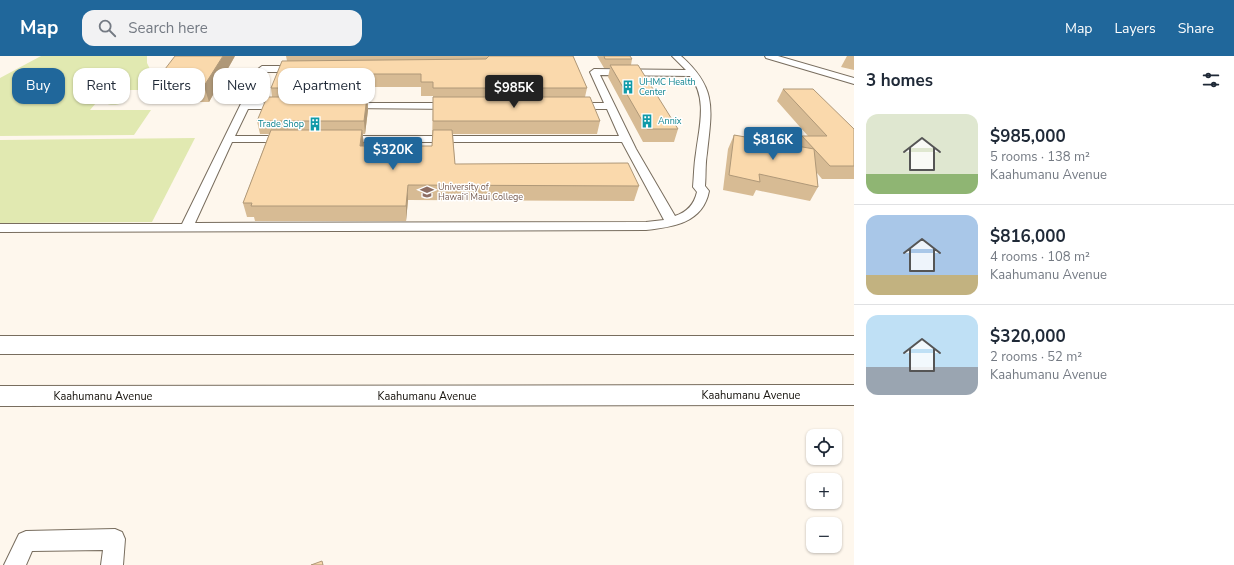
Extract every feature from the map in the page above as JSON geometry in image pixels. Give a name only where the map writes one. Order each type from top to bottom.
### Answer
[{"type":"main road","points":[[0,345],[854,345]]},
{"type":"main road","name":"Kaahumanu Avenue","points":[[0,396],[854,395]]},
{"type":"lane","points":[[0,228],[646,226],[672,223],[694,210],[703,196],[704,191],[699,187],[701,154],[705,135],[707,111],[706,98],[694,73],[676,56]]},
{"type":"lane","points":[[769,56],[854,81]]},
{"type":"lane","points":[[186,228],[262,69],[278,69]]},
{"type":"lane","points":[[672,223],[626,139],[594,72],[694,73]]},
{"type":"lane","points":[[245,106],[292,106]]},
{"type":"lane","points":[[340,106],[466,106]]},
{"type":"lane","points":[[566,106],[610,106]]},
{"type":"lane","points":[[228,139],[299,139]]},
{"type":"lane","points":[[331,139],[626,139]]},
{"type":"lane","points":[[15,565],[26,541],[115,539],[112,565]]},
{"type":"green space","points":[[41,56],[147,56],[147,63],[149,68],[138,68],[138,90],[130,90],[130,68],[73,68],[73,104],[95,104],[90,110],[151,110],[134,135],[0,136],[0,78],[12,72],[12,104],[65,104],[65,68],[19,68]]},
{"type":"green space","points":[[195,138],[152,222],[0,223],[0,140]]},
{"type":"building","points":[[175,56],[223,56],[215,68],[213,68],[213,72],[205,84],[205,68],[166,68]]},
{"type":"building","points":[[489,56],[573,56],[587,88],[433,88],[433,82],[421,82],[421,74],[375,74],[375,68],[279,68],[282,61],[486,59]]},
{"type":"building","points":[[604,56],[630,56],[632,59],[605,59]]},
{"type":"building","points":[[610,65],[638,65],[678,129],[647,129]]},
{"type":"building","points":[[278,71],[278,88],[271,88]]},
{"type":"building","points":[[783,89],[813,89],[854,129],[854,166],[830,166],[802,136],[827,136]]},
{"type":"building","points":[[270,97],[278,97],[278,104],[366,104],[364,121],[257,121],[264,104],[270,104]]},
{"type":"building","points":[[433,97],[590,97],[600,121],[433,121]]},
{"type":"building","points":[[271,130],[362,130],[360,146],[432,146],[433,130],[452,130],[455,164],[628,163],[639,186],[408,185],[406,206],[251,206],[252,203],[243,203]]},
{"type":"building","points":[[734,135],[814,149],[818,187],[759,174],[760,182],[729,175]]},
{"type":"building","points":[[322,561],[323,565],[311,565]]},
{"type":"place","name":"UHMC Health Center","points":[[628,87]]},
{"type":"place","name":"Annix","points":[[647,121]]},
{"type":"place","name":"Trade Shop","points":[[315,124]]},
{"type":"place","name":"University of Hawai‘i Maui College","points":[[427,192]]}]
